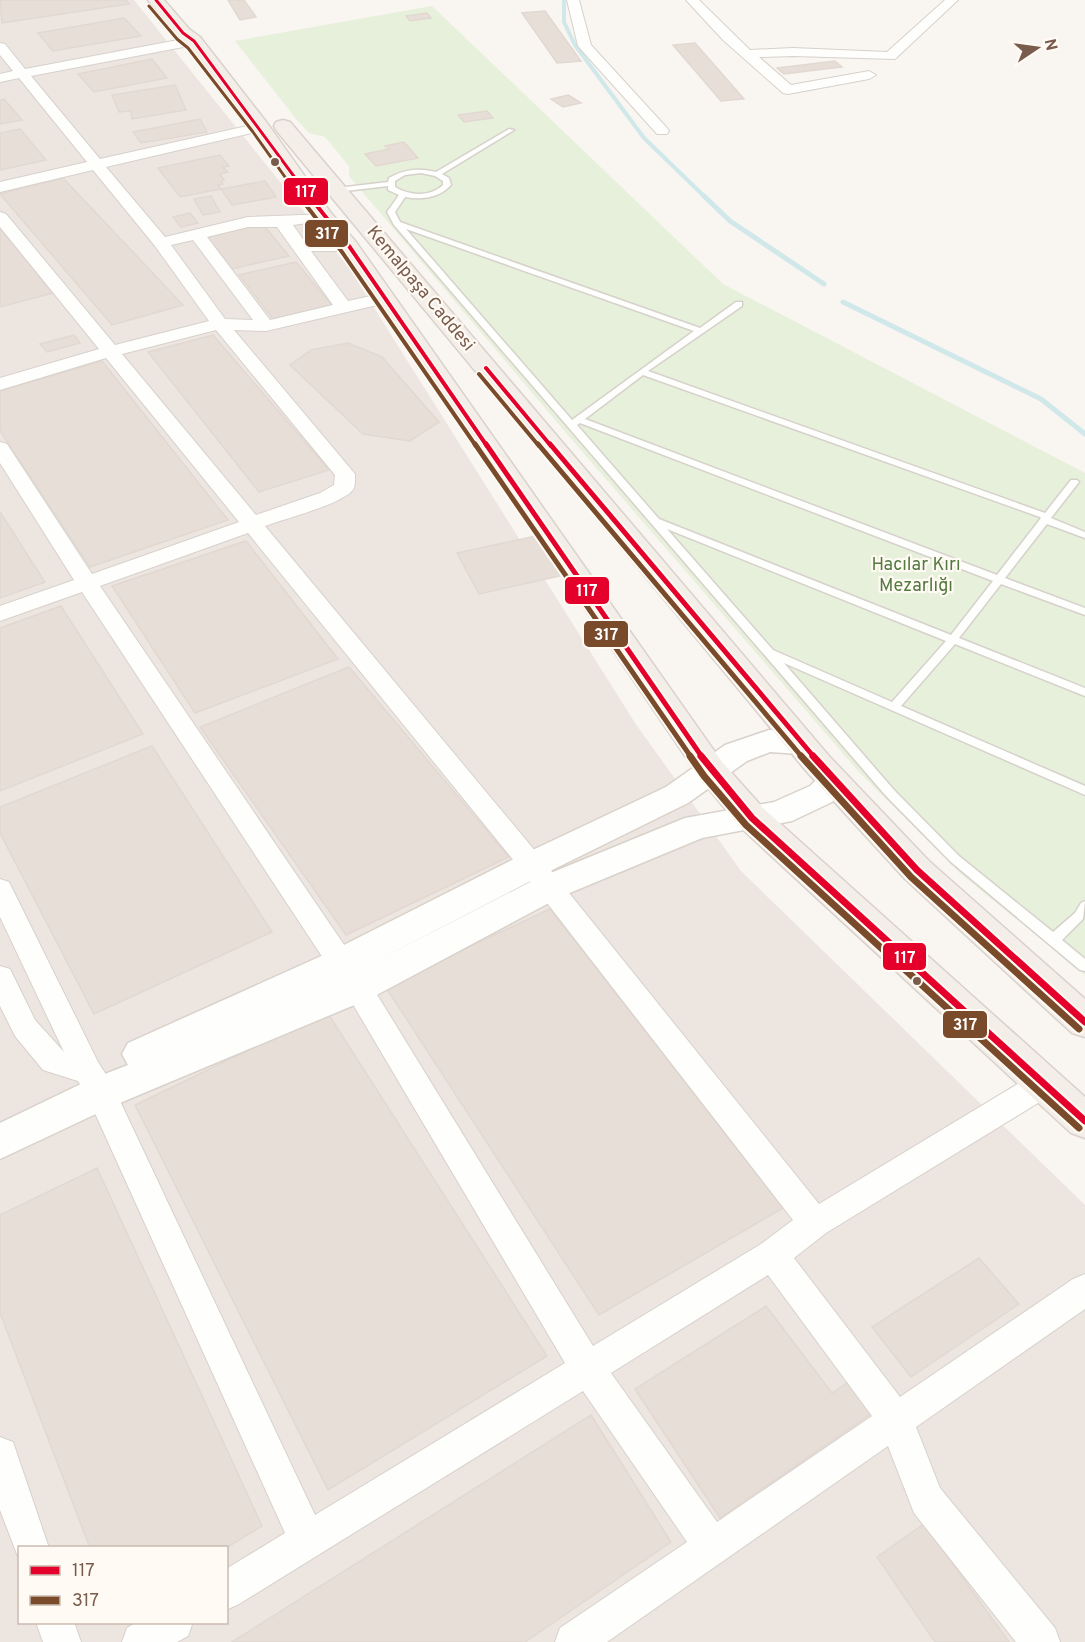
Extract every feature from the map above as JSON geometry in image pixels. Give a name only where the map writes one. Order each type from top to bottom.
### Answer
[{"type":"main road","name":"Kemalpaşa Caddesi","points":[[156,0],[189,37],[260,127],[324,217],[349,246],[711,770],[752,818],[1085,1121]]},
{"type":"main road","name":"Kemalpaşa Caddesi","points":[[175,0],[834,782],[917,870],[1085,1022]]},
{"type":"street","points":[[573,0],[585,46],[662,131]]},
{"type":"street","points":[[692,0],[788,90],[869,75]]},
{"type":"street","points":[[747,54],[793,52],[890,56],[952,0]]},
{"type":"street","points":[[0,72],[19,71],[189,37]]},
{"type":"street","points":[[0,47],[161,243],[219,324],[345,474],[344,488],[327,497],[0,614]]},
{"type":"street","points":[[0,78],[19,71]]},
{"type":"street","points":[[0,187],[260,127]]},
{"type":"street","points":[[0,217],[540,876],[815,1223]]},
{"type":"street","points":[[161,243],[248,222],[282,222],[324,217]]},
{"type":"street","points":[[282,222],[343,307]]},
{"type":"street","points":[[197,234],[266,326]]},
{"type":"street","points":[[301,246],[349,246]]},
{"type":"street","points":[[0,384],[219,324],[266,326],[384,298]]},
{"type":"street","points":[[0,448],[87,583],[350,976],[588,1369],[712,1547]]},
{"type":"street","points":[[0,1117],[350,976],[540,876],[677,795],[735,753],[769,741],[800,743]]},
{"type":"street","points":[[540,876],[697,827],[780,813],[821,794],[834,782]]},
{"type":"street","points":[[0,889],[93,1080],[308,1542]]},
{"type":"street","points":[[0,977],[26,1028],[52,1061],[93,1080]]},
{"type":"street","points":[[0,1142],[93,1080]]},
{"type":"street","points":[[228,1590],[772,1255],[815,1223],[1045,1083]]},
{"type":"street","points":[[772,1255],[896,1420],[927,1500],[1041,1642]]},
{"type":"street","points":[[574,1642],[1085,1290]]},
{"type":"street","points":[[0,1455],[30,1546]]},
{"type":"street","points":[[55,1624],[62,1642]]},
{"type":"street","points":[[141,1642],[172,1624]]},
{"type":"lane","points":[[437,174],[511,130]]},
{"type":"lane","points":[[337,190],[390,184],[396,176],[403,173],[421,171],[437,174],[446,180],[447,184],[438,192],[421,196],[403,194],[392,188],[390,184]]},
{"type":"lane","points":[[403,194],[392,212],[397,224],[575,422],[654,521],[890,793],[955,859],[1085,966]]},
{"type":"lane","points":[[397,224],[701,331]]},
{"type":"lane","points":[[575,422],[739,304]]},
{"type":"lane","points":[[642,372],[1042,515],[1046,519],[1085,535]]},
{"type":"lane","points":[[575,422],[1085,612]]},
{"type":"lane","points":[[894,707],[953,639],[1074,482]]},
{"type":"lane","points":[[654,521],[1085,692]]},
{"type":"lane","points":[[766,652],[1085,791]]},
{"type":"lane","points":[[1054,939],[1079,916],[1085,906]]},
{"type":"shaded area","points":[[0,0],[134,0],[349,268],[635,723],[741,871],[1085,1205],[1085,1642],[0,1642]]},
{"type":"green space","name":"Hacılar Kırı Mezarlığı","points":[[432,6],[723,284],[1085,473],[1085,975],[961,874],[859,772],[567,434],[349,176],[349,166],[325,137],[309,133],[235,41]]},
{"type":"building","points":[[0,0],[126,0],[129,4],[2,23]]},
{"type":"building","points":[[228,0],[244,0],[256,17],[240,20]]},
{"type":"building","points":[[545,11],[581,61],[557,63],[522,13]]},
{"type":"building","points":[[427,13],[431,18],[410,21],[406,16]]},
{"type":"building","points":[[124,18],[141,36],[53,51],[38,33]]},
{"type":"building","points":[[695,43],[744,99],[721,101],[673,45]]},
{"type":"building","points":[[152,59],[167,78],[94,92],[78,74]]},
{"type":"building","points":[[835,61],[842,67],[784,74],[777,68]]},
{"type":"building","points":[[175,85],[186,110],[132,119],[131,111],[119,112],[112,95]]},
{"type":"building","points":[[568,95],[581,103],[563,107],[551,99]]},
{"type":"building","points":[[4,99],[22,120],[0,124],[0,100]]},
{"type":"building","points":[[487,111],[493,118],[464,122],[458,115]]},
{"type":"building","points":[[200,119],[207,132],[141,143],[133,132]]},
{"type":"building","points":[[20,129],[46,160],[0,170],[0,133]]},
{"type":"building","points":[[404,142],[418,158],[376,166],[365,154],[389,149],[385,146]]},
{"type":"building","points":[[220,155],[229,166],[223,167],[228,172],[220,174],[224,180],[221,181],[223,184],[218,185],[221,189],[180,197],[158,168]]},
{"type":"building","points":[[63,178],[183,305],[112,325],[0,194]]},
{"type":"building","points":[[265,181],[276,197],[232,205],[221,189]]},
{"type":"building","points":[[211,196],[220,212],[203,215],[194,199]]},
{"type":"building","points":[[190,213],[198,223],[181,227],[173,217]]},
{"type":"building","points":[[261,222],[289,256],[231,269],[205,234]]},
{"type":"building","points":[[0,228],[53,293],[0,307]]},
{"type":"building","points":[[296,262],[332,305],[273,319],[239,275]]},
{"type":"building","points":[[74,335],[80,343],[47,352],[40,344]]},
{"type":"building","points":[[213,335],[329,470],[259,492],[148,352]]},
{"type":"building","points":[[348,343],[382,357],[439,422],[410,441],[363,434],[290,365],[311,350]]},
{"type":"building","points":[[102,361],[228,520],[90,567],[0,431],[0,391]]},
{"type":"building","points":[[0,512],[45,582],[0,598]]},
{"type":"building","points":[[540,535],[564,575],[479,594],[457,553]]},
{"type":"building","points":[[246,541],[338,659],[195,713],[112,586]]},
{"type":"building","points":[[61,606],[143,734],[0,791],[0,628]]},
{"type":"building","points":[[349,667],[509,857],[346,935],[200,727]]},
{"type":"building","points":[[152,746],[272,932],[94,1014],[0,833],[0,807]]},
{"type":"building","points":[[550,909],[783,1208],[599,1315],[385,986]]},
{"type":"building","points":[[327,1012],[547,1356],[328,1490],[135,1105]]},
{"type":"building","points":[[97,1168],[262,1526],[228,1547],[89,1546],[0,1313],[0,1215]]},
{"type":"building","points":[[979,1258],[1019,1304],[911,1377],[872,1327]]},
{"type":"building","points":[[766,1306],[832,1393],[854,1378],[878,1409],[720,1518],[635,1389]]},
{"type":"building","points":[[591,1415],[671,1542],[525,1642],[232,1642]]},
{"type":"building","points":[[924,1524],[1009,1642],[935,1642],[877,1557]]},
{"type":"waterway","points":[[564,0],[564,22],[575,45],[644,138],[706,198]]},
{"type":"waterway","points":[[704,196],[730,221],[824,284]]},
{"type":"waterway","points":[[843,302],[1041,399],[1085,434]]},
{"type":"transit line","name":"117","points":[[156,0],[183,33],[194,41],[260,127],[324,217],[349,246],[711,770],[752,818],[1085,1121]]},
{"type":"transit line","name":"317","points":[[149,6],[177,39],[188,48],[253,132],[317,222],[342,252],[704,776],[746,825],[1079,1128]]},
{"type":"transit line","name":"117","points":[[486,368],[834,781],[917,870],[1085,1022]]},
{"type":"transit line","name":"317","points":[[479,374],[827,787],[911,877],[1079,1029]]}]
